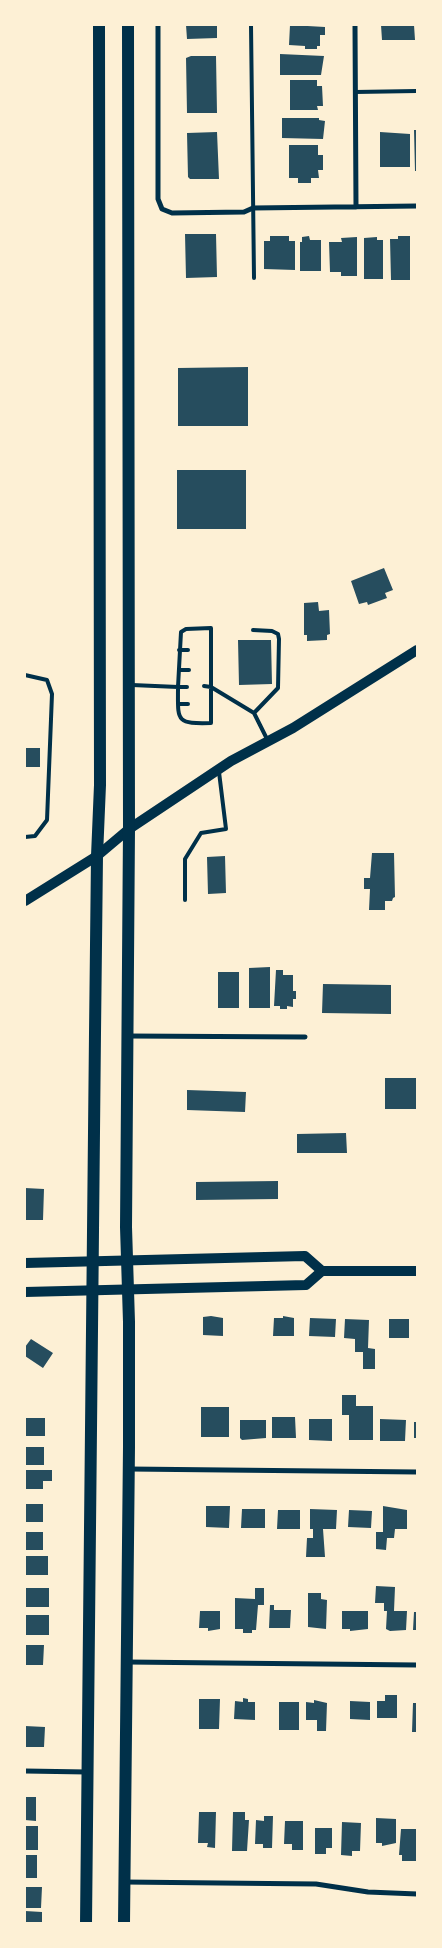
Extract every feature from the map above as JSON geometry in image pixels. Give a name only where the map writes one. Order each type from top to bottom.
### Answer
[{"type":"main road","points":[[86,1923],[92,1261],[97,856],[100,785],[99,25]]},
{"type":"main road","points":[[124,1923],[129,1469],[127,1260],[129,829],[128,25]]},
{"type":"main road","points":[[25,901],[97,856],[129,829],[218,770],[417,650]]},
{"type":"main road","points":[[25,1263],[305,1256],[322,1271]]},
{"type":"main road","points":[[25,1292],[306,1285],[322,1271],[417,1271]]},
{"type":"street","points":[[158,25],[158,199],[162,209],[172,213],[244,212],[253,208],[417,206]]},
{"type":"street","points":[[355,25],[356,207]]},
{"type":"street","points":[[127,1036],[305,1037]]},
{"type":"street","points":[[129,1469],[417,1472]]},
{"type":"street","points":[[126,1662],[417,1665]]},
{"type":"street","points":[[25,1772],[87,1772]]},
{"type":"street","points":[[124,1882],[316,1884],[368,1892],[417,1894]]},
{"type":"lane","points":[[251,25],[254,278]]},
{"type":"lane","points":[[355,92],[417,91]]},
{"type":"lane","points":[[211,628],[211,723],[188,724],[181,720],[178,704],[181,632],[186,629],[217,626]]},
{"type":"lane","points":[[253,630],[272,631],[278,634],[279,639],[278,688],[254,713]]},
{"type":"lane","points":[[179,650],[188,650]]},
{"type":"lane","points":[[205,650],[211,650]]},
{"type":"lane","points":[[179,670],[188,670]]},
{"type":"lane","points":[[205,670],[211,670]]},
{"type":"lane","points":[[25,675],[47,680],[52,694],[47,820],[35,836],[25,837]]},
{"type":"lane","points":[[129,685],[188,687]]},
{"type":"lane","points":[[204,686],[211,687],[254,713],[268,741]]},
{"type":"lane","points":[[178,704],[188,704]]},
{"type":"lane","points":[[204,704],[211,704]]},
{"type":"lane","points":[[185,900],[185,858],[201,833],[226,829],[218,770]]},
{"type":"building","points":[[186,25],[217,25],[217,38],[187,39]]},
{"type":"building","points":[[290,25],[325,27],[325,35],[320,35],[320,46],[317,46],[317,49],[305,49],[305,46],[289,45]]},
{"type":"building","points":[[381,25],[414,25],[415,40],[382,40]]},
{"type":"building","points":[[280,54],[324,56],[321,75],[280,75]]},
{"type":"building","points":[[191,56],[216,56],[217,113],[187,113],[186,58]]},
{"type":"building","points":[[290,80],[317,80],[317,86],[322,86],[323,106],[317,106],[318,110],[290,110]]},
{"type":"building","points":[[282,118],[319,118],[319,120],[325,121],[323,139],[282,138]]},
{"type":"building","points":[[414,130],[417,130],[417,171],[415,171]]},
{"type":"building","points":[[217,132],[219,179],[190,179],[188,177],[187,133]]},
{"type":"building","points":[[380,132],[410,134],[410,167],[380,167]]},
{"type":"building","points":[[289,145],[318,145],[318,155],[323,155],[323,170],[318,170],[319,178],[311,178],[311,183],[298,183],[298,178],[289,178]]},
{"type":"building","points":[[185,234],[216,234],[217,277],[186,278]]},
{"type":"building","points":[[270,236],[289,236],[289,241],[295,241],[295,270],[264,269],[264,241],[270,241]]},
{"type":"building","points":[[309,236],[310,240],[321,240],[321,271],[300,271],[300,242],[302,242],[302,237]]},
{"type":"building","points":[[398,236],[410,236],[410,280],[391,280],[390,239],[398,239]]},
{"type":"building","points":[[357,237],[357,276],[341,276],[341,272],[330,272],[329,242],[342,242],[341,238]]},
{"type":"building","points":[[377,237],[377,240],[383,240],[383,279],[364,279],[364,238]]},
{"type":"building","points":[[248,367],[248,426],[178,426],[178,368]]},
{"type":"building","points":[[177,470],[246,470],[246,529],[177,529]]},
{"type":"building","points":[[384,568],[393,590],[385,593],[387,598],[368,605],[367,602],[359,604],[351,581]]},
{"type":"building","points":[[318,602],[319,611],[329,610],[330,634],[327,635],[327,640],[307,641],[307,635],[304,635],[304,603]]},
{"type":"building","points":[[238,640],[271,640],[272,684],[239,685]]},
{"type":"building","points":[[25,748],[40,748],[40,767],[25,767]]},
{"type":"building","points":[[372,853],[394,853],[395,897],[392,901],[385,901],[385,910],[369,910],[370,889],[364,889],[364,878],[370,878]]},
{"type":"building","points":[[225,856],[226,893],[208,894],[207,857]]},
{"type":"building","points":[[270,967],[270,1008],[249,1008],[249,968]]},
{"type":"building","points":[[276,970],[283,970],[283,975],[293,975],[293,991],[296,991],[296,999],[293,999],[293,1007],[287,1006],[287,1009],[280,1009],[280,1006],[274,1006]]},
{"type":"building","points":[[218,972],[239,972],[239,1008],[218,1008]]},
{"type":"building","points":[[323,984],[391,985],[391,1014],[322,1013]]},
{"type":"building","points":[[385,1078],[417,1078],[417,1109],[385,1109]]},
{"type":"building","points":[[187,1090],[246,1092],[245,1112],[187,1110]]},
{"type":"building","points":[[346,1133],[347,1153],[297,1153],[297,1134]]},
{"type":"building","points":[[278,1181],[278,1199],[196,1200],[196,1182]]},
{"type":"building","points":[[25,1188],[44,1189],[43,1220],[25,1220]]},
{"type":"building","points":[[283,1316],[294,1318],[294,1336],[273,1336],[274,1318],[283,1318]]},
{"type":"building","points":[[203,1317],[223,1318],[223,1336],[203,1335]]},
{"type":"building","points":[[310,1318],[336,1319],[335,1337],[309,1336]]},
{"type":"building","points":[[345,1319],[369,1320],[368,1348],[375,1349],[375,1369],[363,1369],[363,1352],[355,1352],[355,1339],[344,1338]]},
{"type":"building","points":[[389,1319],[409,1319],[409,1338],[389,1338]]},
{"type":"building","points":[[31,1339],[53,1353],[43,1368],[25,1356],[25,1347]]},
{"type":"building","points":[[342,1395],[356,1395],[356,1406],[373,1406],[373,1440],[349,1440],[349,1415],[342,1415]]},
{"type":"building","points":[[201,1407],[229,1407],[229,1437],[201,1437]]},
{"type":"building","points":[[272,1417],[295,1417],[296,1438],[272,1438]]},
{"type":"building","points":[[25,1418],[45,1418],[45,1436],[25,1436]]},
{"type":"building","points":[[309,1419],[332,1419],[332,1441],[309,1440]]},
{"type":"building","points":[[380,1419],[406,1420],[405,1441],[380,1441]]},
{"type":"building","points":[[240,1420],[266,1420],[266,1438],[242,1440],[240,1438]]},
{"type":"building","points":[[414,1422],[417,1422],[417,1438],[414,1438]]},
{"type":"building","points":[[25,1447],[44,1447],[44,1465],[25,1465]]},
{"type":"building","points":[[25,1470],[52,1470],[52,1481],[43,1481],[43,1489],[25,1489]]},
{"type":"building","points":[[25,1504],[43,1504],[43,1522],[25,1522]]},
{"type":"building","points":[[206,1506],[230,1506],[229,1528],[206,1527]]},
{"type":"building","points":[[383,1506],[407,1510],[407,1529],[395,1529],[394,1538],[387,1538],[386,1550],[376,1549],[376,1532],[383,1532]]},
{"type":"building","points":[[242,1509],[265,1509],[265,1528],[241,1528]]},
{"type":"building","points":[[310,1509],[337,1510],[336,1529],[323,1529],[325,1557],[306,1557],[307,1538],[313,1538],[313,1529],[310,1529]]},
{"type":"building","points":[[278,1510],[300,1510],[300,1529],[277,1529]]},
{"type":"building","points":[[349,1510],[372,1511],[371,1528],[348,1527]]},
{"type":"building","points":[[25,1532],[43,1532],[43,1550],[25,1550]]},
{"type":"building","points":[[25,1556],[48,1556],[48,1575],[25,1575]]},
{"type":"building","points":[[376,1586],[395,1587],[394,1611],[407,1611],[406,1630],[390,1631],[386,1629],[387,1611],[384,1611],[384,1603],[375,1603]]},
{"type":"building","points":[[25,1588],[49,1588],[49,1607],[25,1607]]},
{"type":"building","points":[[255,1588],[264,1588],[264,1605],[258,1605],[256,1630],[252,1630],[252,1633],[243,1633],[243,1629],[235,1629],[235,1598],[255,1599]]},
{"type":"building","points":[[308,1593],[321,1593],[321,1599],[327,1600],[326,1629],[308,1627]]},
{"type":"building","points":[[270,1605],[274,1605],[274,1610],[291,1610],[290,1628],[269,1628]]},
{"type":"building","points":[[200,1611],[220,1611],[220,1629],[208,1631],[208,1628],[199,1628]]},
{"type":"building","points":[[342,1611],[368,1611],[368,1629],[350,1631],[350,1629],[342,1629]]},
{"type":"building","points":[[414,1612],[417,1612],[417,1630],[413,1630]]},
{"type":"building","points":[[25,1615],[49,1615],[49,1635],[25,1635]]},
{"type":"building","points":[[25,1645],[44,1645],[43,1665],[25,1665]]},
{"type":"building","points":[[385,1695],[397,1695],[397,1718],[377,1718],[377,1701],[385,1701]]},
{"type":"building","points":[[243,1698],[248,1699],[248,1702],[255,1702],[255,1720],[234,1719],[235,1701],[243,1702]]},
{"type":"building","points":[[199,1699],[220,1699],[219,1729],[199,1729]]},
{"type":"building","points":[[314,1700],[327,1703],[326,1731],[317,1731],[317,1720],[306,1720],[306,1702],[314,1703]]},
{"type":"building","points":[[350,1701],[370,1702],[370,1720],[350,1719]]},
{"type":"building","points":[[279,1702],[299,1702],[299,1730],[279,1730]]},
{"type":"building","points":[[413,1703],[417,1703],[417,1732],[412,1732]]},
{"type":"building","points":[[25,1726],[45,1727],[44,1747],[25,1747]]},
{"type":"building","points":[[25,1797],[36,1797],[36,1821],[25,1820]]},
{"type":"building","points":[[199,1812],[216,1812],[215,1848],[207,1847],[208,1843],[198,1843]]},
{"type":"building","points":[[233,1812],[245,1812],[245,1820],[249,1820],[247,1851],[232,1851]]},
{"type":"building","points":[[264,1816],[273,1816],[272,1848],[263,1848],[263,1844],[255,1844],[256,1820],[264,1821]]},
{"type":"building","points":[[376,1818],[396,1819],[396,1843],[382,1846],[382,1843],[376,1843]]},
{"type":"building","points":[[285,1821],[303,1821],[303,1850],[292,1850],[292,1844],[284,1844]]},
{"type":"building","points":[[342,1822],[361,1823],[360,1851],[352,1851],[352,1856],[341,1855]]},
{"type":"building","points":[[25,1826],[38,1826],[38,1850],[25,1850]]},
{"type":"building","points":[[315,1828],[332,1828],[332,1848],[326,1848],[326,1854],[315,1854]]},
{"type":"building","points":[[401,1829],[417,1829],[416,1861],[402,1861],[402,1855],[399,1855]]},
{"type":"building","points":[[25,1855],[37,1855],[37,1878],[25,1878]]},
{"type":"building","points":[[25,1887],[42,1887],[41,1908],[25,1908]]},
{"type":"building","points":[[25,1911],[42,1912],[42,1923],[25,1923]]}]
